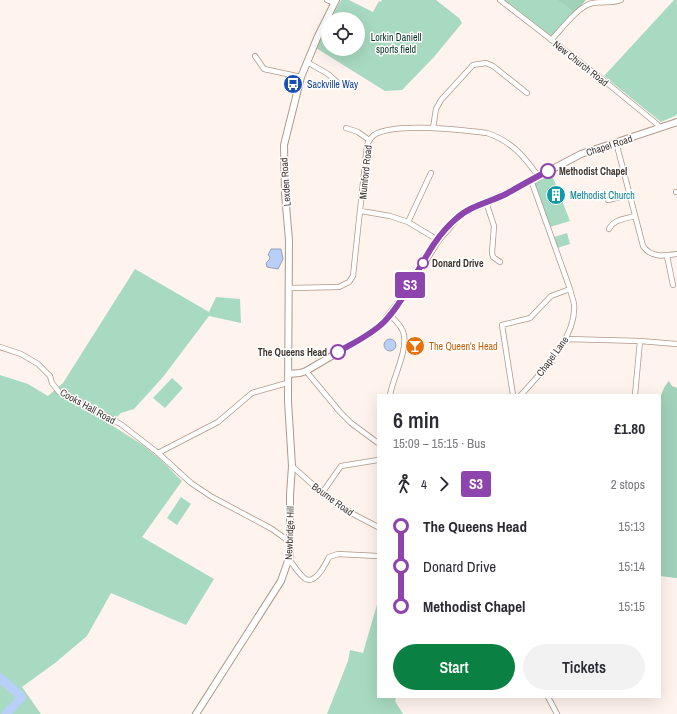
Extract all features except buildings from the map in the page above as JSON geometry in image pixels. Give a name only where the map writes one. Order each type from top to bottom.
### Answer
[{"type":"street","points":[[327,0],[335,2]]},
{"type":"street","name":"New Church Road","points":[[500,0],[602,79],[657,124],[659,128]]},
{"type":"street","points":[[551,40],[583,7],[592,3],[621,0]]},
{"type":"street","name":"Lexden Road","points":[[288,374],[290,240],[285,194],[284,145],[294,100],[301,77],[335,2]]},
{"type":"street","points":[[255,56],[264,69],[301,77]]},
{"type":"street","points":[[307,62],[328,74],[337,82]]},
{"type":"street","points":[[433,128],[436,109],[441,100],[473,65],[486,63],[493,66],[526,93]]},
{"type":"street","name":"Chapel Road","points":[[288,374],[306,371],[371,333],[383,323],[400,301],[438,240],[457,218],[467,211],[505,194],[581,154],[677,122]]},
{"type":"street","points":[[346,128],[358,132],[369,140]]},
{"type":"street","name":"Mumford Road","points":[[290,288],[339,287],[349,282],[353,276],[369,140],[373,135],[385,131],[433,128],[476,132],[495,136],[514,148],[524,157],[538,176]]},
{"type":"street","points":[[616,142],[643,246],[646,251],[656,255],[667,256],[677,254]]},
{"type":"street","points":[[408,222],[431,173]]},
{"type":"street","name":"Chapel Lane","points":[[522,394],[548,365],[566,339],[574,310],[570,289],[531,180]]},
{"type":"street","points":[[608,200],[629,195]]},
{"type":"street","points":[[486,202],[494,226],[492,253],[493,257],[500,262]]},
{"type":"street","points":[[361,211],[390,216],[408,222],[438,240]]},
{"type":"street","points":[[609,229],[616,221],[634,216]]},
{"type":"street","points":[[667,256],[673,285]]},
{"type":"street","points":[[513,394],[502,325],[530,318],[551,296],[570,289]]},
{"type":"street","points":[[390,315],[400,326],[404,334],[404,346],[390,394]]},
{"type":"street","points":[[566,339],[640,341],[677,344]]},
{"type":"street","points":[[635,394],[640,341]]},
{"type":"street","name":"Cooks Hall Road","points":[[0,347],[22,354],[38,364],[50,376],[52,383],[60,392],[78,403],[98,411],[122,425],[158,453],[192,483],[212,497],[272,529],[290,542]]},
{"type":"street","points":[[306,371],[340,412],[351,423],[377,442]]},
{"type":"street","name":"Newbridge Hill","points":[[196,714],[281,581],[289,559],[292,466],[287,384],[288,374]]},
{"type":"street","points":[[158,453],[218,422],[252,393],[287,384]]},
{"type":"street","points":[[322,493],[341,466],[377,460]]},
{"type":"street","name":"Bourne Road","points":[[292,466],[322,493],[355,515],[377,526]]},
{"type":"street","points":[[289,559],[304,578],[308,580],[314,578],[322,571],[329,557],[338,554],[377,556]]},
{"type":"street","points":[[549,698],[557,714]]},
{"type":"green space","name":"Lorkin Daniell sports field","points":[[341,0],[349,0],[373,12],[379,1],[381,2],[382,0],[436,0],[459,18],[462,23],[434,57],[402,90],[385,91],[329,56],[365,56],[365,12],[335,12]]},
{"type":"green space","points":[[503,0],[582,0],[584,2],[551,37]]},
{"type":"green space","points":[[558,0],[586,0],[575,12]]},
{"type":"green space","points":[[674,0],[677,0],[677,115],[661,122],[604,76]]},
{"type":"green space","name":"Lorkin Daniell sports field","points":[[321,38],[321,51],[316,48]]},
{"type":"green space","points":[[552,175],[570,221],[550,227],[532,182]]},
{"type":"green space","points":[[567,233],[570,244],[557,248],[554,237]]},
{"type":"green space","points":[[135,269],[209,312],[216,297],[240,299],[241,323],[209,316],[163,377],[134,409],[121,413],[110,424],[144,446],[160,459],[182,481],[142,537],[214,579],[186,625],[111,593],[87,636],[55,663],[22,687],[41,714],[0,714],[0,375],[28,384],[48,396],[63,383]]},
{"type":"green space","points":[[172,378],[183,388],[165,408],[153,398]]},
{"type":"green space","points":[[669,381],[672,386],[677,388],[677,578],[661,576],[661,395]]},
{"type":"green space","points":[[181,497],[191,504],[177,525],[167,518]]},
{"type":"green space","points":[[377,604],[377,698],[396,698],[395,701],[403,714],[327,714],[348,661],[350,650],[363,653]]},
{"type":"water","points":[[271,249],[281,249],[283,259],[278,269],[267,267],[266,263],[269,260],[270,257],[268,255]]},
{"type":"water","points":[[388,339],[392,339],[396,345],[392,351],[388,351],[384,347],[384,343]]},
{"type":"waterway","points":[[0,678],[22,697],[6,714]]},
{"type":"bus line","name":"S3","points":[[338,352],[371,333],[383,323],[400,301],[446,228],[457,218],[467,211],[505,194],[548,171]]},
{"type":"place","name":"Sackville Way","points":[[293,84]]},
{"type":"place","name":"Methodist Chapel","points":[[548,171]]},
{"type":"place","name":"Methodist Church","points":[[556,195]]},
{"type":"place","name":"Donard Drive","points":[[423,263]]},
{"type":"place","name":"The Queen's Head","points":[[415,346]]},
{"type":"place","name":"The Queens Head","points":[[338,352]]}]
